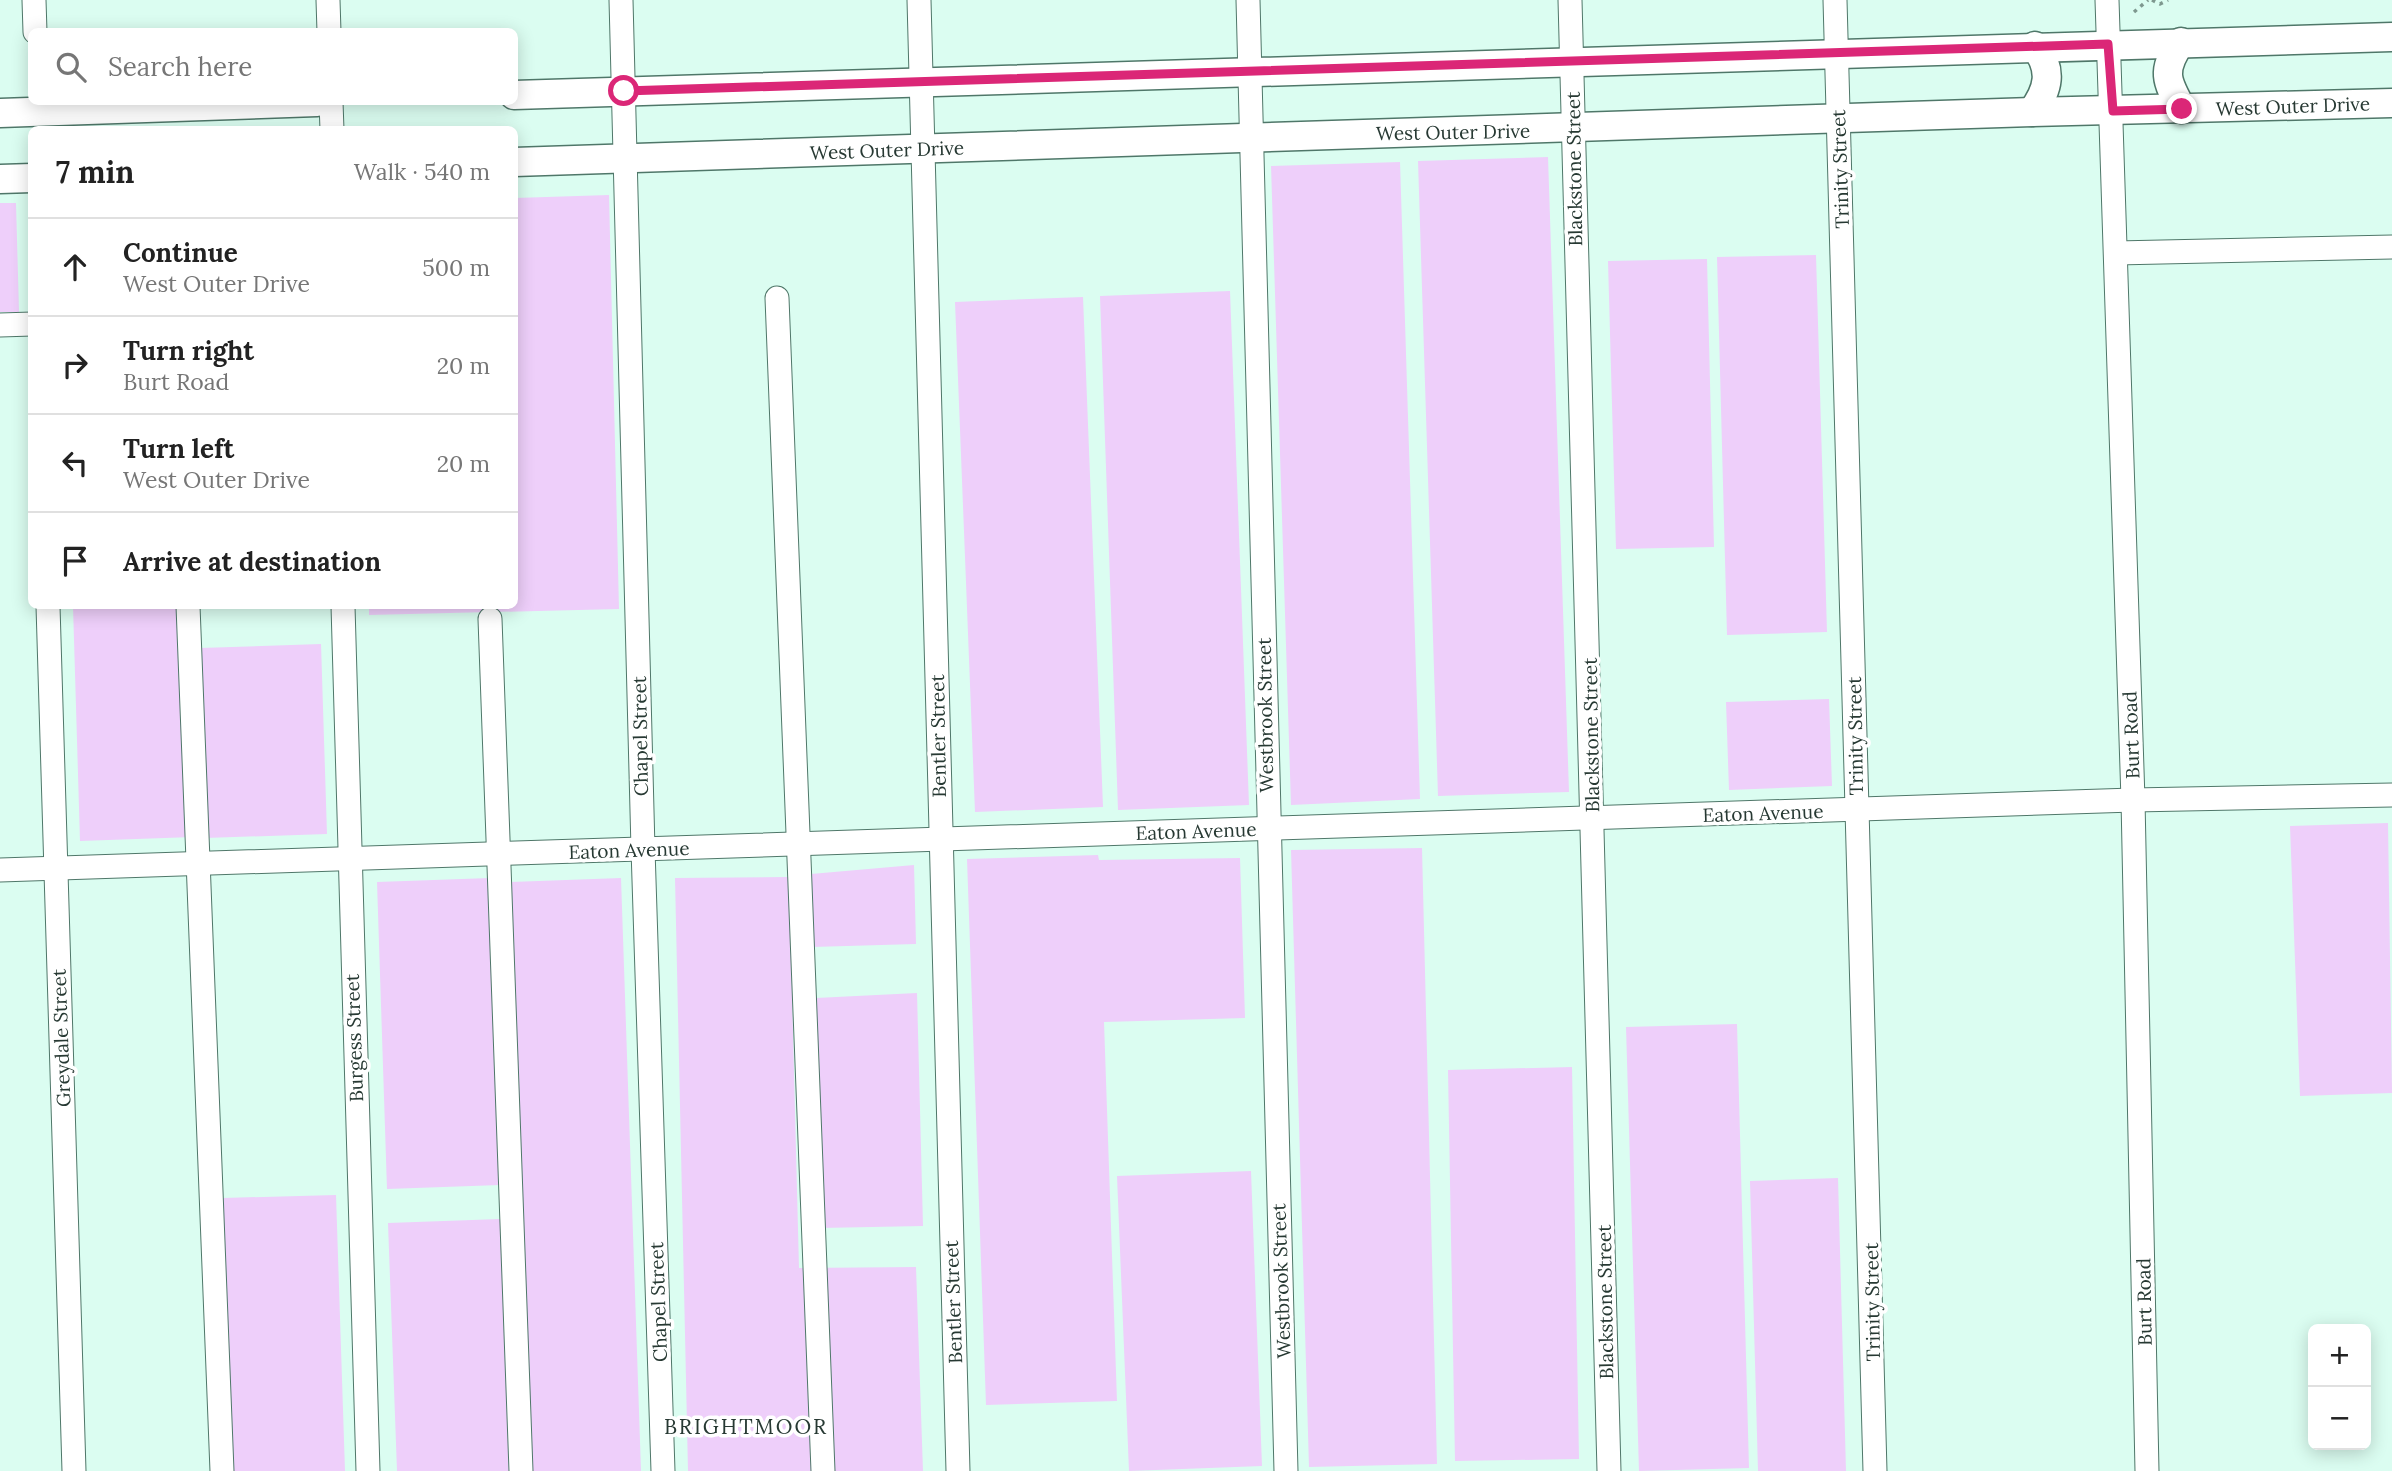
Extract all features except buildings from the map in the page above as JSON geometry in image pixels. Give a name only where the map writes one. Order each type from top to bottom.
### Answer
[{"type":"main road","points":[[518,95],[1836,52],[2392,37]]},
{"type":"main road","points":[[2181,42],[2171,57],[2166,72],[2171,89],[2182,109]]},
{"type":"main road","points":[[2032,112],[2043,96],[2048,82],[2047,69],[2035,46]]},
{"type":"main road","name":"West Outer Drive","points":[[518,162],[2032,112],[2392,103]]},
{"type":"main road","points":[[0,113],[37,114],[247,105]]},
{"type":"main road","points":[[0,179],[28,178]]},
{"type":"street","points":[[34,0],[35,28]]},
{"type":"street","points":[[328,0],[329,28]]},
{"type":"street","name":"Chapel Street","points":[[621,0],[643,849],[663,1471]]},
{"type":"street","name":"Bentler Street","points":[[919,0],[958,1471]]},
{"type":"street","name":"Westbrook Street","points":[[1248,0],[1286,1471]]},
{"type":"street","name":"Blackstone Street","points":[[1570,0],[1609,1471]]},
{"type":"street","name":"Trinity Street","points":[[1835,0],[1875,1471]]},
{"type":"street","name":"Burt Road","points":[[2107,0],[2113,111],[2133,800],[2147,1471]]},
{"type":"street","points":[[331,105],[332,126]]},
{"type":"street","points":[[2116,253],[2392,247]]},
{"type":"street","points":[[777,298],[796,844],[823,1471]]},
{"type":"street","points":[[0,325],[28,324]]},
{"type":"street","name":"Greydale Street","points":[[48,609],[74,1471]]},
{"type":"street","points":[[188,609],[222,1471]]},
{"type":"street","name":"Burgess Street","points":[[343,609],[368,1471]]},
{"type":"street","points":[[490,619],[522,1471]]},
{"type":"street","name":"Eaton Avenue","points":[[0,870],[2133,800],[2392,795]]},
{"type":"path","points":[[2134,12],[2150,0],[2160,4],[2168,0]]},
{"type":"shaded area","points":[[1548,157],[1569,792],[1438,796],[1418,161]]},
{"type":"shaded area","points":[[1400,162],[1420,799],[1291,805],[1271,166]]},
{"type":"shaded area","points":[[609,195],[619,609],[369,615],[369,609],[518,609],[518,198]]},
{"type":"shaded area","points":[[0,203],[16,203],[19,312],[0,312]]},
{"type":"shaded area","points":[[1816,255],[1827,632],[1727,635],[1717,257]]},
{"type":"shaded area","points":[[1707,259],[1714,547],[1616,549],[1608,261]]},
{"type":"shaded area","points":[[1230,291],[1249,805],[1118,810],[1100,296]]},
{"type":"shaded area","points":[[1083,297],[1103,807],[975,812],[955,302]]},
{"type":"shaded area","points":[[73,609],[182,609],[193,837],[80,841]]},
{"type":"shaded area","points":[[321,644],[327,834],[205,838],[200,648]]},
{"type":"shaded area","points":[[1829,699],[1832,786],[1729,790],[1726,702]]},
{"type":"shaded area","points":[[2388,823],[2392,1093],[2300,1096],[2290,826]]},
{"type":"shaded area","points":[[1422,848],[1437,1464],[1309,1467],[1291,850]]},
{"type":"shaded area","points":[[1098,855],[1099,860],[1240,858],[1245,1018],[1104,1022],[1117,1401],[986,1405],[967,859]]},
{"type":"shaded area","points":[[914,865],[916,944],[812,947],[811,874]]},
{"type":"shaded area","points":[[789,877],[799,1268],[916,1267],[923,1471],[688,1471],[675,878]]},
{"type":"shaded area","points":[[490,878],[500,1185],[387,1189],[377,882]]},
{"type":"shaded area","points":[[621,878],[641,1471],[530,1471],[511,882]]},
{"type":"shaded area","points":[[917,993],[923,1226],[820,1228],[816,998]]},
{"type":"shaded area","points":[[1737,1024],[1749,1468],[1639,1471],[1626,1027]]},
{"type":"shaded area","points":[[1572,1067],[1579,1459],[1455,1461],[1448,1070]]},
{"type":"shaded area","points":[[1251,1171],[1262,1466],[1129,1471],[1117,1176]]},
{"type":"shaded area","points":[[1838,1178],[1846,1471],[1758,1471],[1750,1181]]},
{"type":"shaded area","points":[[336,1195],[345,1471],[231,1471],[223,1198]]},
{"type":"shaded area","points":[[500,1219],[509,1471],[397,1471],[388,1223]]},
{"type":"district","name":"BRIGHTMOOR","points":[[746,1427]]},
{"type":"route","points":[[624,91],[2108,44],[2113,111],[2182,109]]}]
